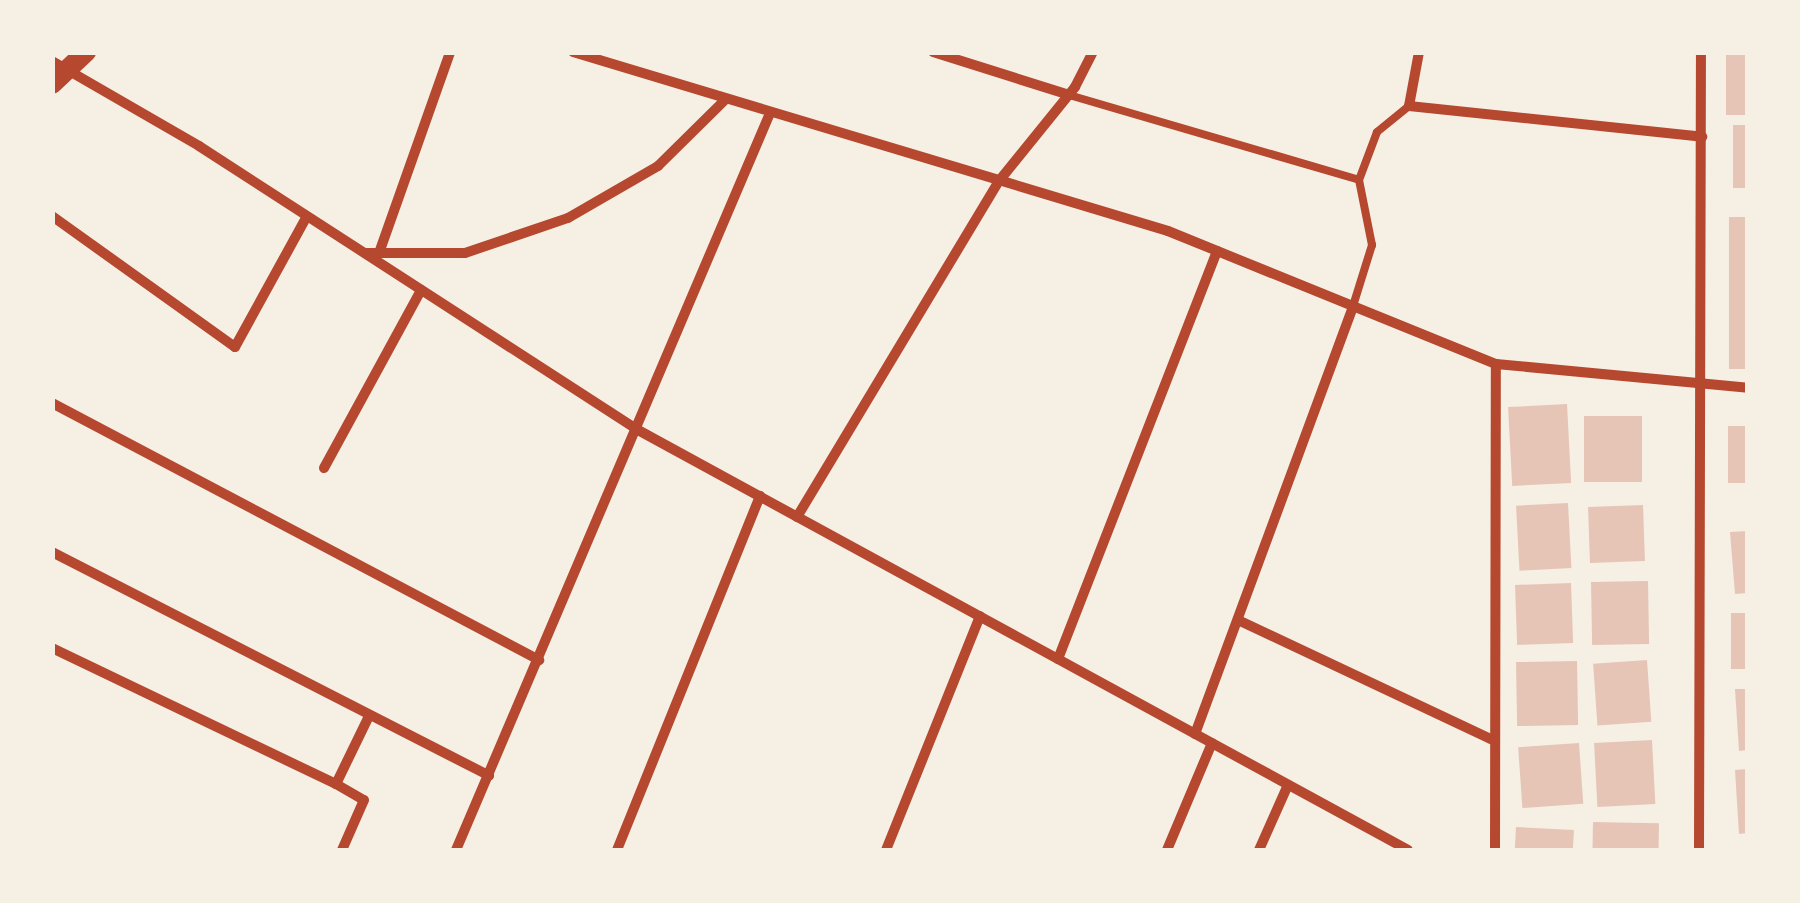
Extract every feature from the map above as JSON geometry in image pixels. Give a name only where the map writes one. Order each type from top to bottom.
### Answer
[{"type":"main road","points":[[58,72],[86,52]]},
{"type":"street","points":[[379,253],[450,52]]},
{"type":"street","points":[[573,52],[1217,251],[1496,364],[1748,388]]},
{"type":"street","points":[[933,52],[1068,95]]},
{"type":"street","points":[[797,517],[1000,181],[1068,95],[1094,52]]},
{"type":"street","points":[[1420,52],[1409,106],[1702,138]]},
{"type":"street","points":[[1699,850],[1703,383],[1700,52]]},
{"type":"street","points":[[58,72],[307,216],[638,430],[1408,850]]},
{"type":"street","points":[[364,253],[465,253],[568,218],[658,166],[726,100]]},
{"type":"street","points":[[456,850],[770,113]]},
{"type":"street","points":[[52,216],[235,346],[307,216]]},
{"type":"street","points":[[1058,659],[1217,251]]},
{"type":"street","points":[[324,468],[421,290]]},
{"type":"street","points":[[1196,734],[1353,306]]},
{"type":"street","points":[[1495,850],[1496,364]]},
{"type":"street","points":[[52,403],[539,660]]},
{"type":"street","points":[[617,850],[760,496]]},
{"type":"street","points":[[52,552],[488,776]]},
{"type":"street","points":[[886,850],[980,616]]},
{"type":"street","points":[[1238,620],[1495,741]]},
{"type":"street","points":[[52,648],[364,800],[342,850]]},
{"type":"street","points":[[336,784],[369,716]]},
{"type":"street","points":[[1166,850],[1212,743]]},
{"type":"street","points":[[1258,850],[1288,785]]},
{"type":"lane","points":[[1068,95],[1359,180]]},
{"type":"lane","points":[[1353,306],[1372,246],[1359,180],[1377,132],[1409,106]]},
{"type":"building","points":[[1726,52],[1748,52],[1748,115],[1726,115]]},
{"type":"building","points":[[1733,125],[1748,125],[1748,188],[1733,188]]},
{"type":"building","points":[[1729,217],[1748,217],[1748,369],[1729,369]]},
{"type":"building","points":[[1567,404],[1571,483],[1512,486],[1508,407]]},
{"type":"building","points":[[1584,416],[1642,416],[1642,482],[1584,482]]},
{"type":"building","points":[[1728,426],[1748,426],[1748,483],[1728,483]]},
{"type":"building","points":[[1568,503],[1571,568],[1519,571],[1516,506]]},
{"type":"building","points":[[1643,505],[1645,561],[1590,563],[1588,507]]},
{"type":"building","points":[[1748,531],[1748,593],[1735,594],[1730,532]]},
{"type":"building","points":[[1648,581],[1649,644],[1592,645],[1591,582]]},
{"type":"building","points":[[1571,583],[1573,643],[1517,645],[1515,585]]},
{"type":"building","points":[[1731,613],[1748,613],[1748,669],[1731,669]]},
{"type":"building","points":[[1647,660],[1651,722],[1597,726],[1593,664]]},
{"type":"building","points":[[1577,661],[1578,725],[1517,726],[1516,662]]},
{"type":"building","points":[[1735,689],[1748,689],[1748,750],[1739,751]]},
{"type":"building","points":[[1652,740],[1655,804],[1597,807],[1594,743]]},
{"type":"building","points":[[1579,743],[1583,804],[1522,808],[1518,747]]},
{"type":"building","points":[[1748,769],[1748,833],[1739,834],[1735,770]]},
{"type":"building","points":[[1593,822],[1659,823],[1659,850],[1593,850]]},
{"type":"building","points":[[1516,827],[1574,830],[1573,850],[1515,850]]}]
